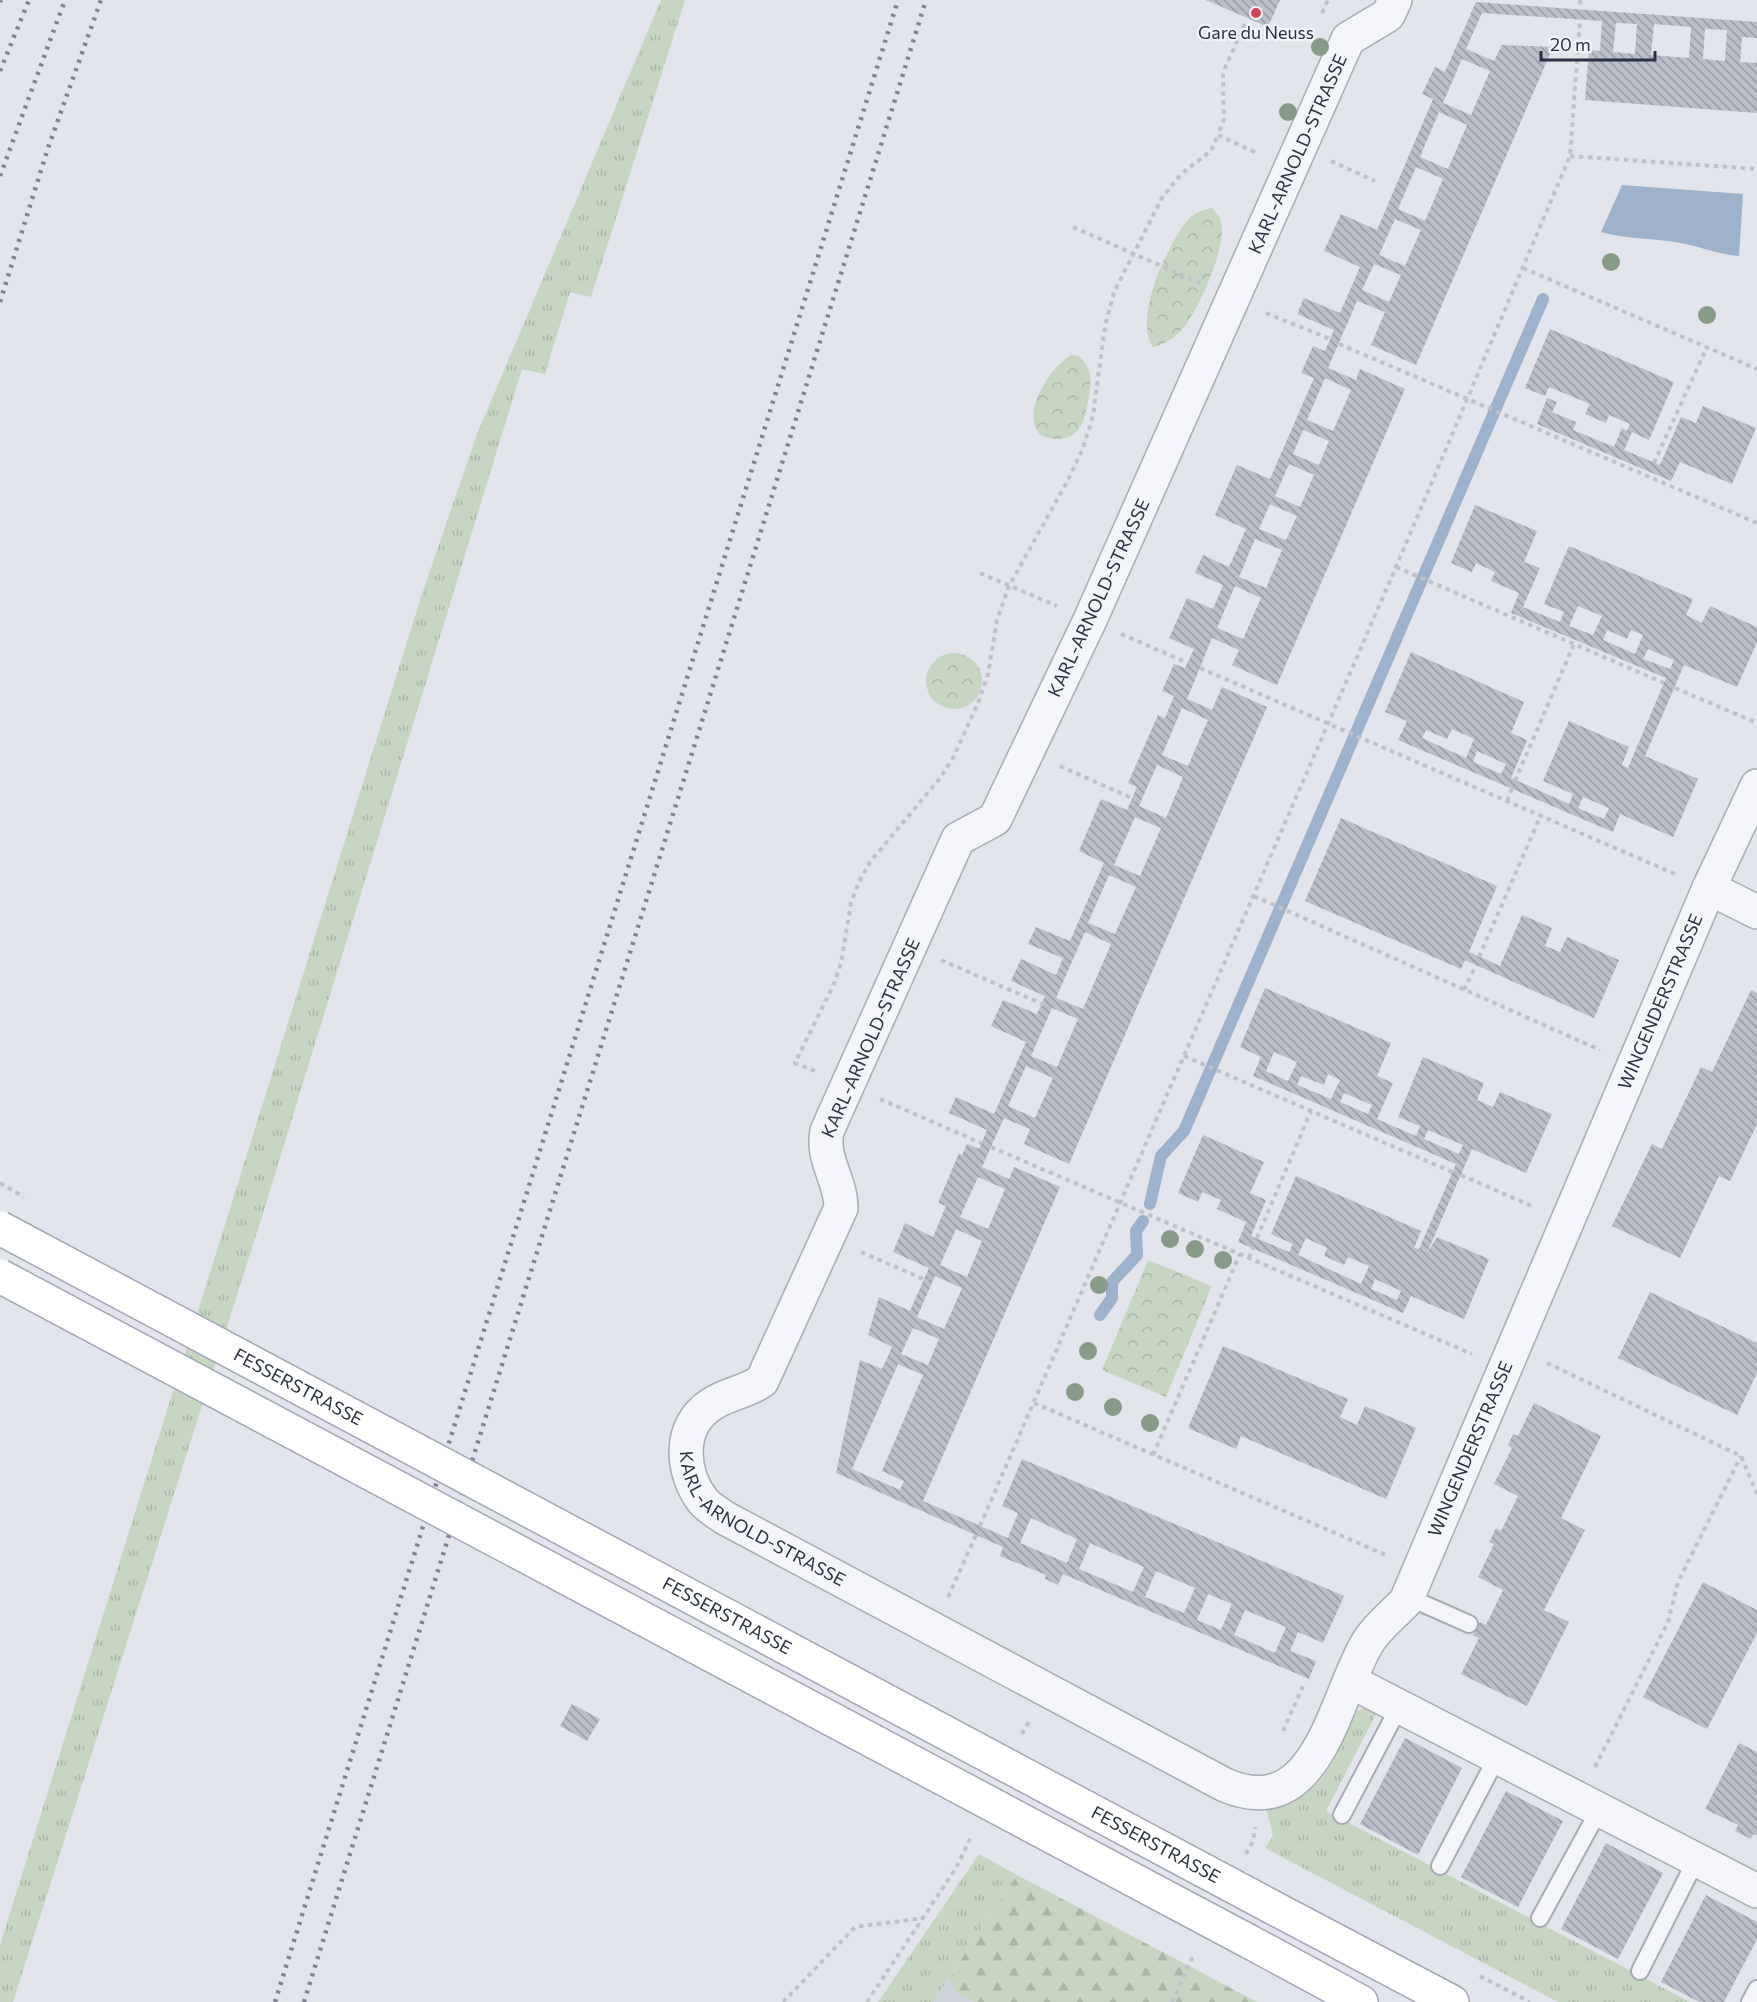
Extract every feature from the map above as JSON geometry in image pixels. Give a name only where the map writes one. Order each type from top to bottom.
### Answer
[{"type":"main road","name":"FESSERSTRASSE","points":[[0,1228],[1452,2002]]},
{"type":"main road","points":[[0,1276],[1361,2002]]},
{"type":"street","name":"KARL-ARNOLD-STRASSE","points":[[1350,1681],[1313,1761],[1298,1779],[1278,1789],[1260,1793],[1240,1792],[725,1518],[705,1503],[691,1480],[685,1458],[688,1436],[697,1415],[713,1403],[752,1388],[762,1381],[841,1208],[841,1196],[824,1145],[827,1131],[958,839],[995,819],[1090,620],[1348,39],[1388,15],[1395,0]]},
{"type":"street","name":"WINGENDERSTRASSE","points":[[1350,1681],[1368,1641],[1414,1583],[1709,888],[1757,786]]},
{"type":"street","points":[[1709,888],[1757,912]]},
{"type":"street","points":[[1350,1681],[1757,1891]]},
{"type":"lane","points":[[1414,1583],[1469,1624]]},
{"type":"lane","points":[[1342,1815],[1399,1707]]},
{"type":"lane","points":[[1440,1866],[1497,1757]]},
{"type":"lane","points":[[1540,1918],[1589,1804]]},
{"type":"lane","points":[[1640,1971],[1696,1860]]},
{"type":"lane","points":[[1750,2002],[1757,1989]]},
{"type":"path","points":[[1580,0],[1581,9]]},
{"type":"path","points":[[980,1526],[1469,399],[1569,156],[1580,20]]},
{"type":"path","points":[[806,1067],[795,1063],[834,984],[841,963],[851,903],[858,884],[870,862],[916,810],[954,756],[988,674],[997,621],[1009,586],[1068,480],[1083,448],[1093,416],[1105,326],[1114,292],[1162,198],[1181,174],[1210,151],[1218,135],[1224,119],[1223,72],[1245,24]]},
{"type":"path","points":[[1218,135],[1292,168]]},
{"type":"path","points":[[1569,156],[1757,169]]},
{"type":"path","points":[[1073,227],[1163,267]]},
{"type":"path","points":[[1523,268],[1757,369]]},
{"type":"path","points":[[1234,299],[1330,339]]},
{"type":"path","points":[[1339,344],[1757,523]]},
{"type":"path","points":[[1654,463],[1707,347]]},
{"type":"path","points":[[1648,477],[1651,471]]},
{"type":"path","points":[[1396,567],[1664,683]]},
{"type":"path","points":[[980,573],[1059,607]]},
{"type":"path","points":[[1090,620],[1188,663]]},
{"type":"path","points":[[1515,781],[1574,644]]},
{"type":"path","points":[[1200,668],[1709,888]]},
{"type":"path","points":[[1675,688],[1757,723]]},
{"type":"path","points":[[1027,752],[1136,800]]},
{"type":"path","points":[[1507,801],[1512,789]]},
{"type":"path","points":[[1479,957],[1541,815]]},
{"type":"path","points":[[1253,896],[1634,1065]]},
{"type":"path","points":[[910,946],[1047,1006]]},
{"type":"path","points":[[1464,990],[1476,965]]},
{"type":"path","points":[[1184,1056],[1452,1172]]},
{"type":"path","points":[[849,1086],[981,1143]]},
{"type":"path","points":[[1257,1238],[1311,1111]]},
{"type":"path","points":[[991,1147],[1249,1258],[1510,1358],[1741,1456],[1757,1494]]},
{"type":"path","points":[[1461,1175],[1568,1222]]},
{"type":"path","points":[[827,1237],[928,1281]]},
{"type":"path","points":[[1249,1258],[1253,1247]]},
{"type":"path","points":[[1153,1455],[1240,1254]]},
{"type":"path","points":[[1034,1403],[1153,1455],[1414,1583]]},
{"type":"path","points":[[1589,1804],[1668,1622],[1678,1582],[1741,1456]]},
{"type":"path","points":[[934,1628],[976,1535]]},
{"type":"path","points":[[1283,1731],[1303,1686]]},
{"type":"path","points":[[1020,1738],[1045,1689]]},
{"type":"path","points":[[867,2002],[956,1868],[976,1828]]},
{"type":"path","points":[[783,2002],[855,1927],[923,1918]]},
{"type":"shaded area","points":[[949,1978],[956,1993],[974,2002],[933,2002]]},
{"type":"green space","points":[[661,0],[685,0],[591,297],[570,292],[545,374],[522,369],[264,1210],[13,2002],[0,2002],[0,1945],[421,597],[477,434]]},
{"type":"green space","points":[[1212,208],[1219,218],[1222,229],[1221,243],[1205,291],[1181,331],[1170,340],[1153,347],[1148,334],[1147,318],[1155,282],[1162,264],[1187,221],[1198,212]]},
{"type":"green space","points":[[1071,355],[1079,356],[1089,372],[1090,389],[1085,416],[1080,428],[1071,436],[1056,439],[1045,437],[1039,433],[1034,424],[1033,414],[1036,402],[1055,369]]},
{"type":"green space","points":[[954,653],[965,655],[974,661],[980,670],[982,681],[980,692],[974,701],[965,707],[954,709],[943,707],[934,701],[928,692],[926,681],[928,670],[934,661],[943,655]]},
{"type":"green space","points":[[1148,1260],[1212,1286],[1166,1397],[1102,1370]]},
{"type":"green space","points":[[1367,1707],[1377,1712],[1326,1811],[1690,2002],[1558,2002],[1265,1848],[1273,1836],[1266,1807],[1286,1802],[1313,1787],[1332,1764],[1353,1717],[1359,1710]]},
{"type":"green space","points":[[979,1854],[1017,1875],[933,2002],[878,2002]]},
{"type":"green space","points":[[1017,1875],[1257,2002],[974,2002],[956,1993],[949,1978]]},
{"type":"water","points":[[1622,185],[1743,194],[1739,256],[1683,243],[1601,232]]},
{"type":"building","name":"Gare du Neuss","points":[[1206,0],[1280,0],[1268,27]]},
{"type":"building","points":[[1476,2],[1757,22],[1757,38],[1742,37],[1740,62],[1757,63],[1757,113],[1585,100],[1589,50],[1600,51],[1602,21],[1482,13],[1466,49],[1494,61],[1502,45],[1553,47],[1416,365],[1371,345],[1385,312],[1357,301],[1328,368],[1356,380],[1360,369],[1405,389],[1277,685],[1232,665],[1239,650],[1212,638],[1187,699],[1212,710],[1222,687],[1267,707],[1069,1164],[1024,1144],[1030,1129],[1004,1118],[982,1167],[1009,1179],[1014,1167],[1060,1187],[923,1501],[1008,1538],[1018,1513],[1002,1506],[1022,1459],[1344,1596],[1323,1643],[1298,1632],[1290,1651],[1316,1661],[1309,1679],[1063,1574],[1058,1585],[1045,1579],[1046,1575],[1000,1556],[1003,1547],[836,1473],[860,1360],[882,1369],[892,1347],[868,1335],[879,1297],[910,1311],[929,1268],[893,1252],[905,1223],[933,1237],[946,1206],[938,1203],[959,1153],[962,1155],[967,1144],[979,1149],[987,1130],[949,1113],[956,1097],[994,1114],[1026,1042],[991,1026],[1003,1000],[1037,1014],[1045,996],[1011,981],[1021,959],[1056,975],[1063,958],[1028,944],[1036,927],[1070,941],[1104,863],[1079,851],[1101,799],[1127,810],[1137,787],[1128,783],[1158,715],[1165,718],[1174,696],[1162,691],[1174,664],[1185,668],[1194,649],[1169,638],[1187,598],[1213,609],[1223,585],[1195,573],[1203,555],[1229,567],[1246,529],[1215,515],[1237,465],[1270,479],[1314,378],[1301,373],[1313,346],[1325,351],[1334,330],[1297,314],[1304,298],[1340,313],[1360,267],[1324,251],[1341,214],[1377,230],[1433,99],[1422,94],[1435,67],[1445,72]],"holes":[[[1616,23],[1637,24],[1635,54],[1613,52]],[[1654,24],[1691,27],[1689,58],[1651,55]],[[1705,29],[1727,30],[1725,61],[1703,59]],[[1462,59],[1490,71],[1471,115],[1443,103]],[[1439,112],[1467,125],[1448,169],[1420,157]],[[1416,167],[1443,179],[1425,221],[1398,209]],[[1395,219],[1421,230],[1405,266],[1379,255]],[[1374,264],[1401,275],[1389,302],[1362,290]],[[1325,378],[1351,390],[1333,431],[1307,420]],[[1303,430],[1329,441],[1319,465],[1293,454]],[[1289,464],[1314,475],[1300,507],[1275,496]],[[1270,504],[1297,516],[1286,540],[1259,529]],[[1255,539],[1282,550],[1266,588],[1239,577]],[[1235,586],[1261,598],[1243,639],[1217,628]],[[1182,708],[1208,720],[1188,766],[1162,755]],[[1157,765],[1183,777],[1166,818],[1139,806]],[[1135,817],[1161,828],[1140,876],[1114,865]],[[1109,875],[1136,887],[1115,934],[1088,923]],[[1085,932],[1111,944],[1083,1009],[1056,998]],[[1052,1008],[1078,1019],[1057,1067],[1031,1056]],[[1026,1066],[1053,1078],[1035,1118],[1008,1106]],[[978,1177],[1005,1189],[988,1229],[960,1217]],[[956,1229],[982,1241],[967,1277],[940,1265]],[[935,1276],[962,1288],[944,1329],[917,1317]],[[913,1328],[939,1339],[928,1365],[901,1354]],[[898,1364],[923,1375],[882,1471],[904,1481],[900,1490],[852,1469]],[[1031,1518],[1077,1539],[1067,1563],[1020,1543]],[[1090,1543],[1144,1567],[1133,1592],[1079,1569]],[[1156,1571],[1195,1588],[1184,1613],[1145,1597]],[[1208,1594],[1232,1604],[1221,1630],[1197,1620]],[[1245,1610],[1286,1627],[1275,1653],[1234,1635]]]},
{"type":"building","points":[[1550,329],[1674,382],[1649,440],[1632,432],[1624,450],[1660,465],[1681,417],[1696,423],[1703,406],[1756,428],[1732,484],[1680,462],[1671,481],[1537,424],[1547,398],[1557,402],[1552,412],[1576,422],[1573,430],[1614,447],[1622,428],[1627,431],[1630,424],[1609,415],[1606,423],[1585,414],[1590,404],[1549,387],[1545,396],[1525,388]]},
{"type":"building","points":[[1475,505],[1537,531],[1524,562],[1540,568],[1523,607],[1560,622],[1564,612],[1544,604],[1569,546],[1693,599],[1686,615],[1702,623],[1710,606],[1757,627],[1757,642],[1737,687],[1684,665],[1645,756],[1698,779],[1673,837],[1620,814],[1613,832],[1398,740],[1407,721],[1385,712],[1411,652],[1524,702],[1511,733],[1527,740],[1511,778],[1569,804],[1573,794],[1543,781],[1569,721],[1629,747],[1622,765],[1628,768],[1666,678],[1511,613],[1519,593],[1491,581],[1495,572],[1476,563],[1472,572],[1451,563]],"holes":[[[1578,606],[1602,616],[1593,635],[1569,626]],[[1607,630],[1627,639],[1631,630],[1643,635],[1635,654],[1603,640]],[[1648,649],[1674,660],[1670,669],[1643,659]],[[1452,729],[1474,739],[1466,758],[1422,738],[1426,730],[1447,739]],[[1477,751],[1506,764],[1501,774],[1473,762]],[[1583,797],[1609,808],[1604,819],[1578,808]]]},
{"type":"building","points":[[1341,818],[1497,886],[1469,952],[1500,966],[1522,915],[1552,928],[1545,946],[1560,952],[1567,937],[1619,960],[1594,1018],[1465,960],[1461,969],[1305,901]]},
{"type":"building","points":[[1265,988],[1391,1043],[1377,1076],[1393,1083],[1377,1119],[1416,1136],[1420,1126],[1398,1117],[1423,1057],[1484,1083],[1477,1100],[1493,1107],[1500,1092],[1552,1114],[1526,1173],[1472,1149],[1427,1253],[1437,1237],[1489,1259],[1464,1319],[1411,1296],[1403,1313],[1238,1242],[1246,1222],[1217,1209],[1221,1200],[1202,1192],[1198,1202],[1178,1193],[1203,1135],[1264,1162],[1250,1193],[1266,1200],[1251,1236],[1289,1252],[1293,1244],[1271,1234],[1296,1176],[1421,1231],[1414,1248],[1419,1249],[1456,1164],[1253,1076],[1261,1057],[1240,1047]],"holes":[[[1274,1052],[1297,1062],[1288,1081],[1266,1071]],[[1328,1074],[1340,1080],[1331,1099],[1297,1085],[1301,1076],[1324,1085]],[[1344,1093],[1372,1105],[1368,1114],[1340,1102]],[[1428,1130],[1463,1145],[1459,1154],[1424,1139]],[[1306,1238],[1327,1248],[1324,1256],[1344,1265],[1348,1257],[1369,1266],[1361,1284],[1298,1255]],[[1375,1279],[1401,1291],[1397,1300],[1371,1289]]]},
{"type":"building","points":[[1751,990],[1757,993],[1757,1124],[1730,1181],[1719,1176],[1680,1258],[1612,1226],[1652,1144],[1662,1149],[1701,1067],[1712,1072]]},
{"type":"building","points":[[1650,1292],[1757,1343],[1757,1373],[1737,1415],[1618,1358]]},
{"type":"building","points":[[1223,1346],[1348,1399],[1340,1417],[1357,1425],[1365,1406],[1416,1428],[1386,1499],[1241,1436],[1236,1449],[1188,1428]]},
{"type":"building","points":[[1534,1403],[1601,1436],[1561,1518],[1585,1530],[1544,1610],[1569,1622],[1527,1706],[1461,1674],[1479,1638],[1473,1635],[1480,1622],[1486,1625],[1503,1590],[1478,1577],[1494,1544],[1489,1542],[1496,1528],[1501,1531],[1518,1496],[1494,1484],[1512,1448],[1508,1445],[1513,1434],[1518,1436]]},
{"type":"building","points":[[1703,1582],[1757,1610],[1757,1633],[1707,1729],[1643,1697]]},
{"type":"building","points":[[572,1704],[600,1719],[587,1741],[560,1726]]},
{"type":"building","points":[[1405,1738],[1462,1768],[1418,1855],[1360,1824]]},
{"type":"building","points":[[1739,1743],[1757,1752],[1757,1836],[1753,1834],[1751,1839],[1735,1831],[1738,1825],[1705,1809]]},
{"type":"building","points":[[1506,1791],[1563,1821],[1518,1907],[1461,1877]]},
{"type":"building","points":[[1606,1843],[1663,1873],[1618,1959],[1561,1929]]},
{"type":"building","points":[[1706,1895],[1757,1922],[1757,1939],[1724,2002],[1699,2002],[1661,1982]]},
{"type":"waterway","points":[[1150,1204],[1161,1156],[1184,1131],[1543,299]]},
{"type":"waterway","points":[[1100,1315],[1112,1298],[1112,1282],[1137,1255],[1136,1231],[1143,1221]]},
{"type":"railway","points":[[0,71],[29,0]]},
{"type":"railway","points":[[0,176],[65,0]]},
{"type":"railway","points":[[0,302],[48,148],[101,0]]},
{"type":"railway","points":[[275,2002],[898,0]]},
{"type":"railway","points":[[304,2002],[926,0]]},
{"type":"place","name":"Gare du Neuss","points":[[1256,13]]}]
